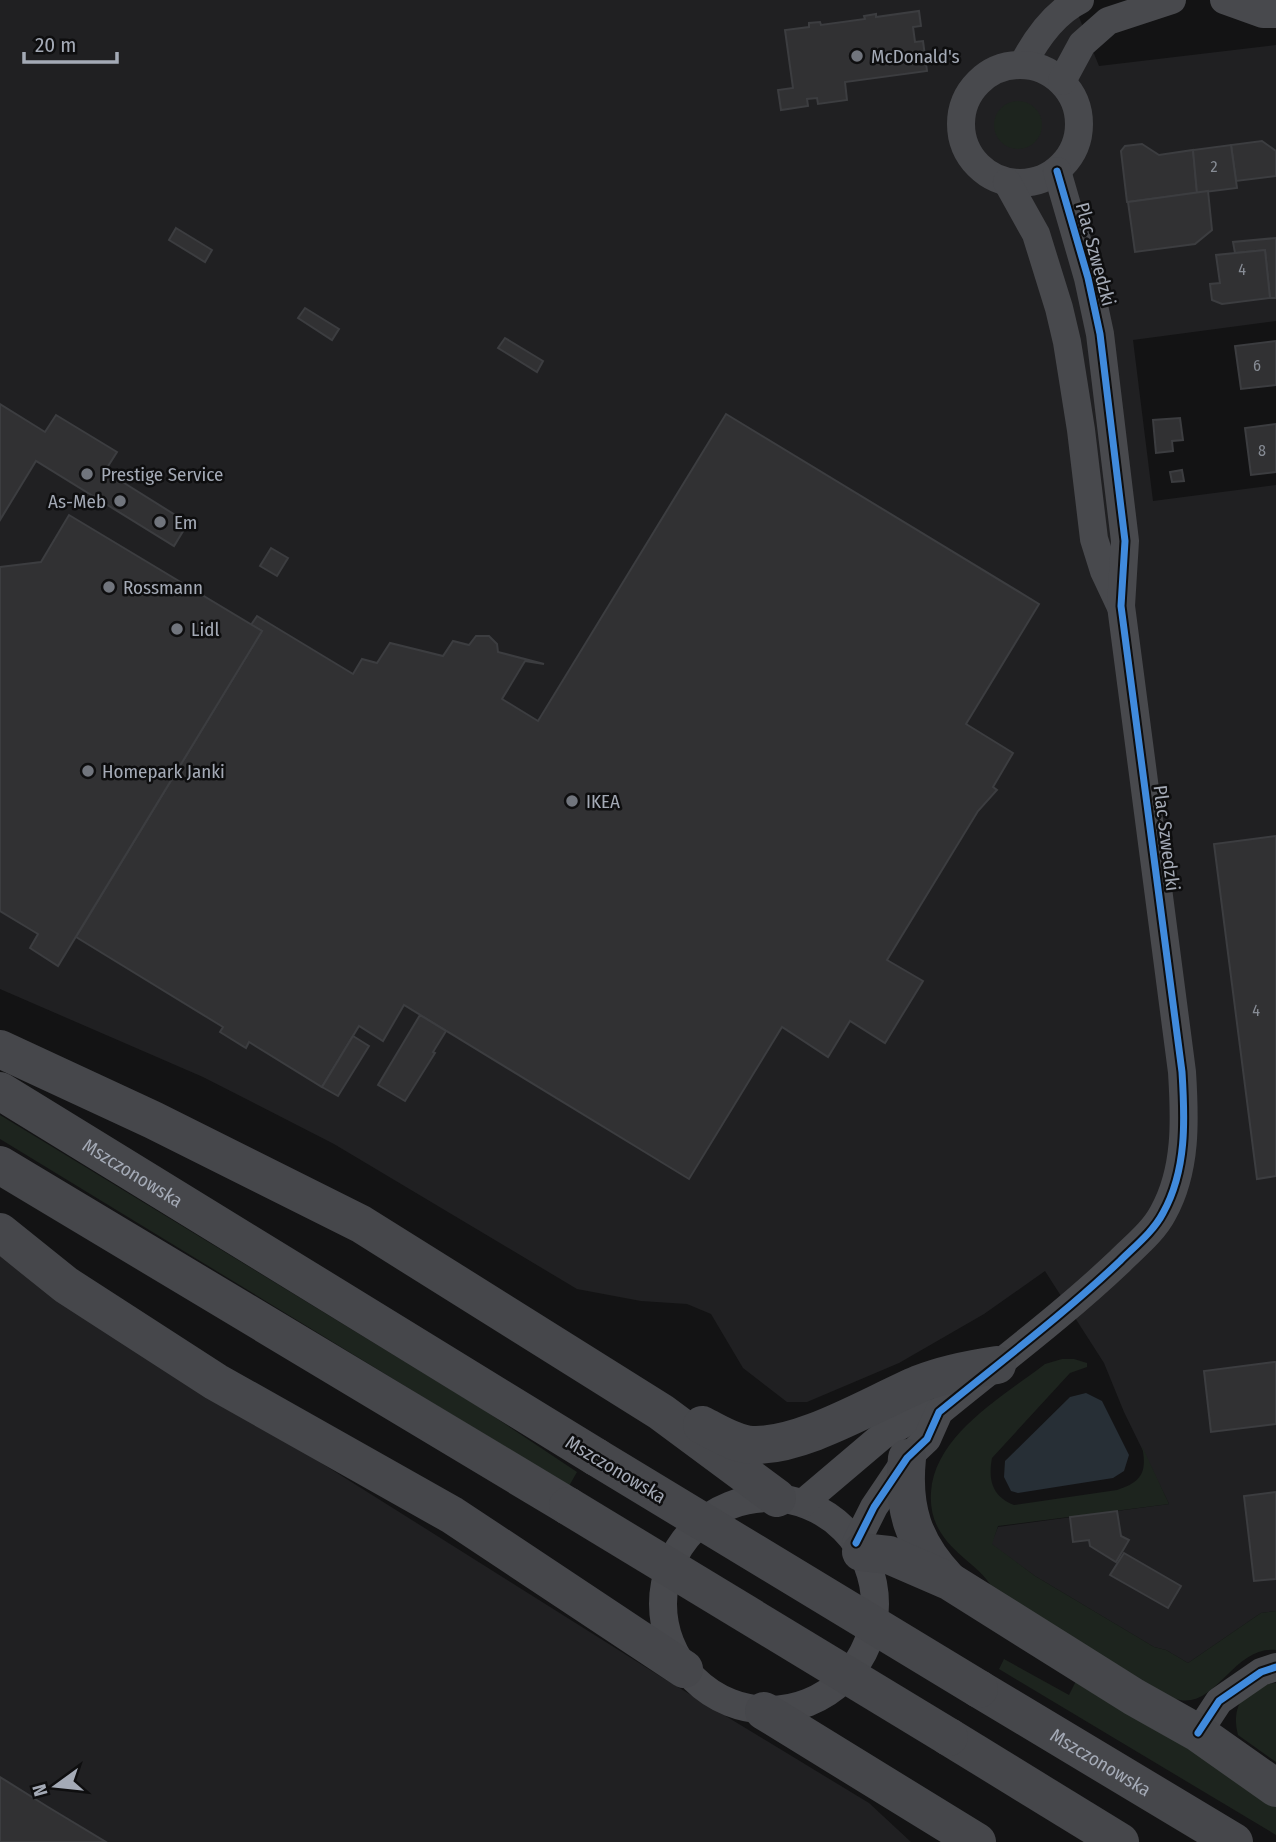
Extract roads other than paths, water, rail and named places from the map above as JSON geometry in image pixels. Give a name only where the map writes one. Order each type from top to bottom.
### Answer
[{"type":"main road","points":[[0,1048],[153,1120],[361,1224],[661,1412],[790,1501]]},
{"type":"main road","name":"Mszczonowska","points":[[0,1091],[596,1457],[1234,1842]]},
{"type":"main road","points":[[0,1165],[1120,1842]]},
{"type":"main road","points":[[0,1232],[66,1285],[216,1382],[452,1516],[684,1668]]},
{"type":"main road","points":[[661,1412],[684,1416],[739,1442],[764,1445],[824,1427],[922,1383],[968,1369],[997,1365]]},
{"type":"main road","points":[[907,1458],[906,1489],[915,1533],[920,1546],[950,1581]]},
{"type":"main road","points":[[859,1548],[890,1555],[950,1581],[1134,1697],[1198,1733],[1276,1788]]},
{"type":"main road","points":[[764,1711],[977,1842]]},
{"type":"street","points":[[1023,64],[1047,26],[1080,0]]},
{"type":"street","points":[[1062,81],[1082,44],[1108,21],[1172,0]]},
{"type":"street","points":[[1224,0],[1263,14],[1276,14]]},
{"type":"street","points":[[1023,64],[1037,66],[1062,81],[1074,97],[1080,117],[1079,137],[1071,156],[1057,171],[1033,182],[1007,182],[990,175],[976,163],[965,148],[962,111],[967,98],[985,76],[997,69],[1023,64]]},
{"type":"street","name":"Plac Szwedzki","points":[[939,1412],[1092,1288],[1147,1235],[1162,1216],[1178,1175],[1183,1144],[1182,1072],[1121,606],[1125,541],[1100,334],[1088,278],[1057,171]]},
{"type":"street","name":"Plac Szwedzki","points":[[1007,182],[1036,234],[1059,308],[1071,367],[1094,539],[1104,571],[1121,606]]},
{"type":"street","points":[[790,1501],[882,1436],[919,1415],[939,1412]]},
{"type":"street","points":[[859,1548],[874,1507],[907,1458],[927,1439],[939,1412]]},
{"type":"street","points":[[742,1501],[790,1501],[827,1515],[848,1532],[859,1548],[873,1582],[875,1614],[872,1630],[860,1660],[839,1685],[826,1695],[796,1707],[764,1711],[749,1709],[720,1699],[695,1681],[684,1668],[668,1638],[663,1604],[668,1569],[685,1539],[711,1515],[742,1501]]},
{"type":"street","points":[[1198,1733],[1219,1701],[1261,1672],[1276,1667]]},
{"type":"place","name":"McDonald's","points":[[857,56]]},
{"type":"place","name":"Prestige Service","points":[[87,474]]},
{"type":"place","name":"As-Meb","points":[[120,501]]},
{"type":"place","name":"Em","points":[[160,522]]},
{"type":"place","name":"Rossmann","points":[[109,587]]},
{"type":"place","name":"Lidl","points":[[177,629]]},
{"type":"place","name":"Homepark Janki","points":[[88,771]]},
{"type":"place","name":"IKEA","points":[[572,801]]}]
